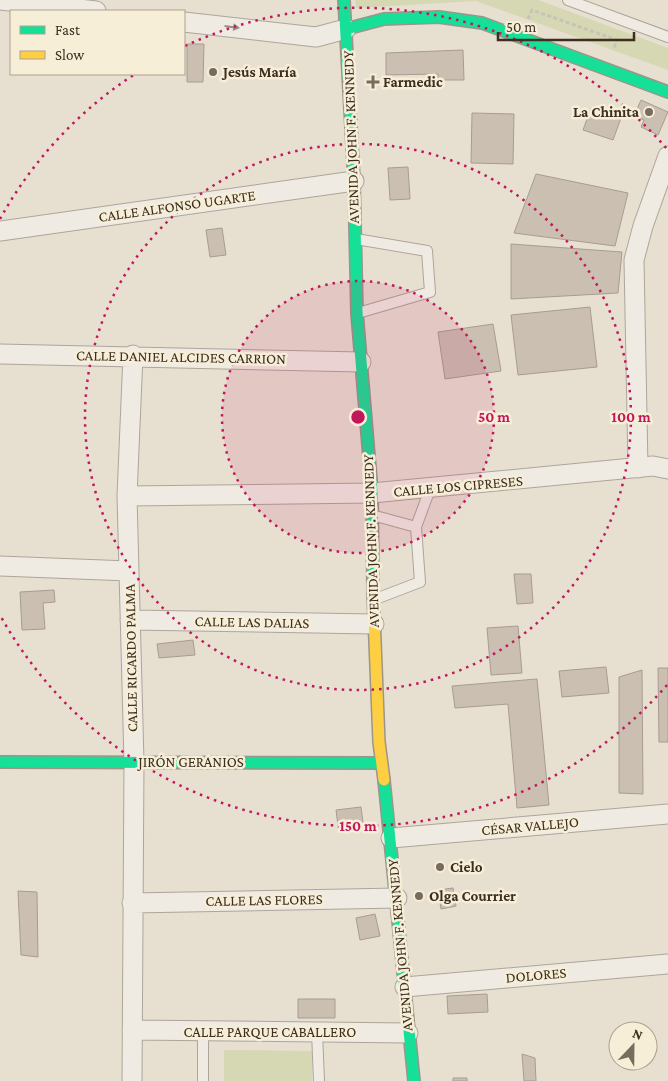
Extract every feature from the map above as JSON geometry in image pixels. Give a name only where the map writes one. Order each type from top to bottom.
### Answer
[{"type":"main road","name":"AVENIDA JOHN F. KENNEDY","points":[[344,0],[354,181],[357,313],[372,493],[372,601],[381,763],[391,838],[414,1081]]},
{"type":"main road","points":[[346,29],[384,19],[439,17],[482,23],[668,92]]},
{"type":"main road","name":"JIRÓN GERANIOS","points":[[0,762],[381,763]]},
{"type":"street","points":[[1,0],[87,10]]},
{"type":"street","points":[[185,22],[316,37],[346,29]]},
{"type":"street","points":[[638,468],[634,260],[643,226],[668,156]]},
{"type":"street","name":"CALLE ALFONSO UGARTE","points":[[0,231],[354,181]]},
{"type":"street","name":"CALLE DANIEL ALCIDES CARRION","points":[[0,354],[361,362]]},
{"type":"street","name":"CALLE RICARDO PALMA","points":[[132,1081],[134,762],[127,496],[133,356]]},
{"type":"street","name":"CALLE LOS CIPRESES","points":[[127,496],[372,493],[430,489],[653,466],[668,469]]},
{"type":"street","points":[[0,566],[129,571]]},
{"type":"street","name":"CALLE LAS DALIAS","points":[[130,620],[374,624]]},
{"type":"street","name":"CÉSAR VALLEJO","points":[[391,838],[668,814]]},
{"type":"street","name":"CALLE LAS FLORES","points":[[132,903],[397,898]]},
{"type":"street","name":"DOLORES","points":[[405,987],[668,964]]},
{"type":"street","name":"CALLE PARQUE CABALLERO","points":[[132,1030],[408,1033]]},
{"type":"lane","points":[[568,0],[668,37]]},
{"type":"lane","points":[[355,239],[427,251],[430,292],[357,313]]},
{"type":"lane","points":[[372,601],[420,582],[416,527],[430,489]]},
{"type":"lane","points":[[372,515],[416,527]]},
{"type":"lane","points":[[203,1031],[203,1081]]},
{"type":"lane","points":[[317,1032],[318,1081]]},
{"type":"path","points":[[532,10],[617,40]]},
{"type":"green space","points":[[355,0],[538,0],[668,48],[668,70],[476,1],[356,8]]},
{"type":"green space","points":[[224,1050],[312,1051],[312,1081],[224,1081]]},
{"type":"building","points":[[187,44],[204,44],[203,82],[187,82]]},
{"type":"building","points":[[463,50],[464,80],[438,80],[438,74],[386,75],[386,53]]},
{"type":"building","points":[[641,100],[668,112],[658,135],[641,127],[644,120],[634,116]]},
{"type":"building","points":[[591,108],[621,118],[613,140],[583,130]]},
{"type":"building","points":[[472,113],[514,114],[513,164],[471,163]]},
{"type":"building","points":[[408,167],[410,199],[390,200],[388,168]]},
{"type":"building","points":[[536,174],[628,193],[615,246],[514,233]]},
{"type":"building","points":[[222,228],[226,255],[210,257],[206,230]]},
{"type":"building","points":[[511,244],[622,252],[618,293],[511,299]]},
{"type":"building","points":[[590,307],[597,367],[518,375],[511,315]]},
{"type":"building","points":[[493,324],[501,371],[445,379],[438,332]]},
{"type":"building","points":[[514,574],[531,574],[533,603],[517,604]]},
{"type":"building","points":[[54,590],[55,602],[43,603],[45,629],[22,630],[20,592]]},
{"type":"building","points":[[518,626],[522,673],[491,675],[487,628]]},
{"type":"building","points":[[193,640],[195,655],[159,658],[157,644]]},
{"type":"building","points":[[606,667],[609,693],[562,697],[559,671]]},
{"type":"building","points":[[658,668],[668,668],[668,742],[659,742]]},
{"type":"building","points":[[642,670],[643,794],[619,793],[619,677]]},
{"type":"building","points":[[537,679],[549,805],[517,808],[508,704],[455,708],[452,686]]},
{"type":"building","points":[[361,807],[364,830],[339,833],[336,810]]},
{"type":"building","points":[[453,888],[456,906],[441,909],[438,890]]},
{"type":"building","points":[[18,891],[37,892],[38,957],[21,955]]},
{"type":"building","points":[[375,914],[380,936],[360,940],[356,918]]},
{"type":"building","points":[[487,994],[488,1012],[448,1014],[447,996]]},
{"type":"building","points":[[298,999],[335,999],[335,1018],[298,1018]]},
{"type":"building","points":[[522,1054],[535,1058],[536,1081],[524,1081]]},
{"type":"building","points":[[453,1078],[467,1078],[467,1081],[453,1081]]},
{"type":"traffic: fast","points":[[344,0],[354,181],[357,313],[372,493],[373,591]]},
{"type":"traffic: fast","points":[[346,29],[384,19],[439,17],[482,23],[668,92]]},
{"type":"traffic: fast","points":[[0,762],[381,763]]},
{"type":"traffic: fast","points":[[384,780],[414,1081]]},
{"type":"traffic: slow","points":[[373,591],[379,742],[384,780]]},
{"type":"place","name":"Jesús María","points":[[213,72]]},
{"type":"place","name":"Farmedic","points":[[373,82]]},
{"type":"place","name":"La Chinita","points":[[649,112]]},
{"type":"place","name":"Cielo","points":[[440,867]]},
{"type":"place","name":"Olga Courrier","points":[[419,896]]}]
